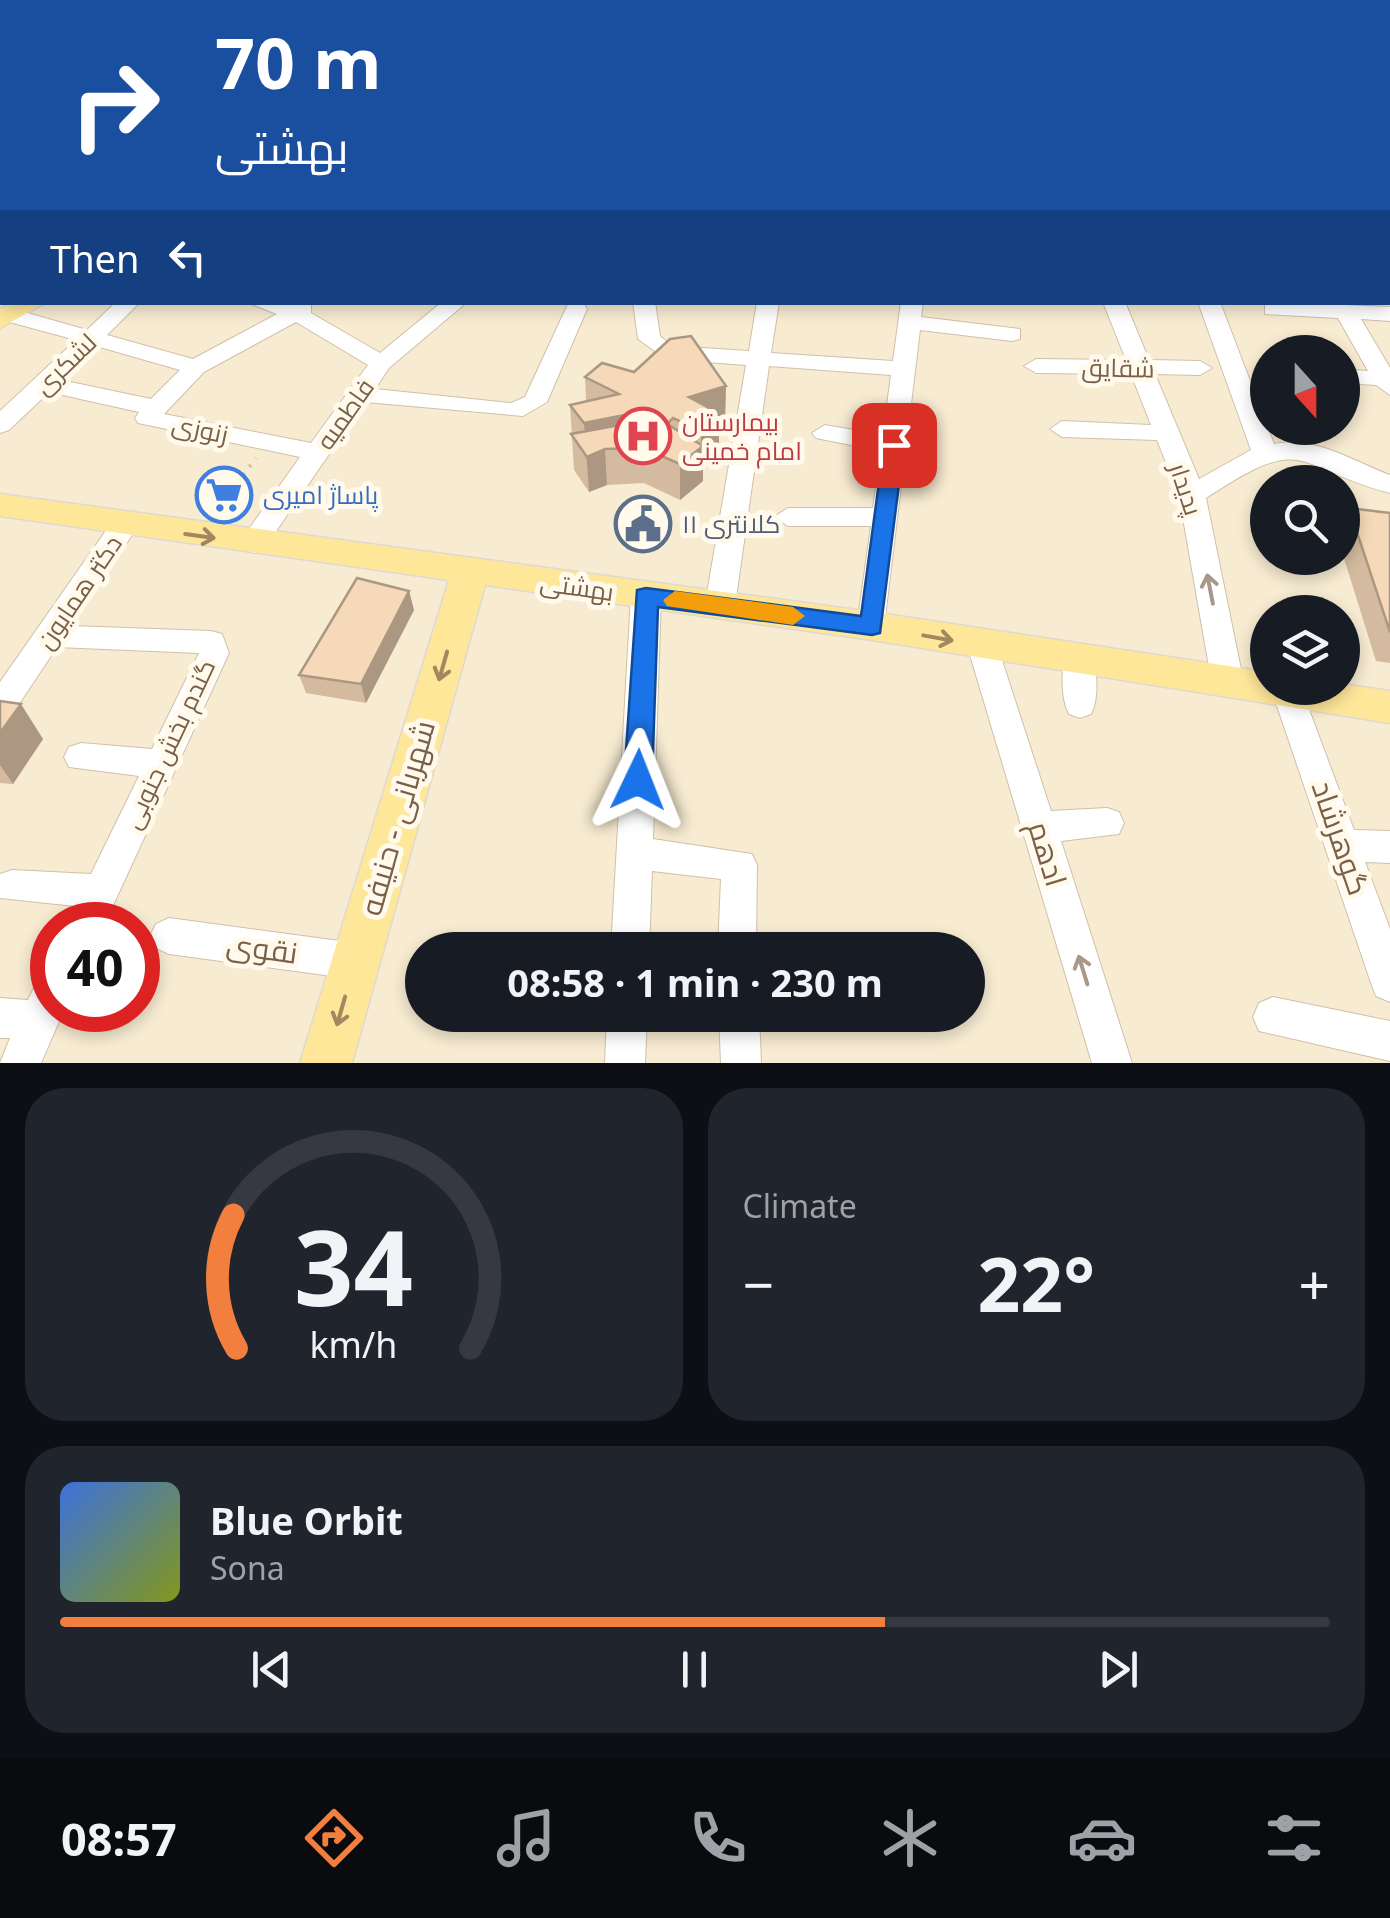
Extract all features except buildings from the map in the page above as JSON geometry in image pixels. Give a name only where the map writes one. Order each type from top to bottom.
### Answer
[{"type":"main road","name":"بهشتی","points":[[4,510],[872,626],[1250,688]]},
{"type":"main road","name":"شهربانی - حنیفه","points":[[326,1063],[470,572]]},
{"type":"main road","name":"بهشتی","points":[[1360,703],[1390,707]]},
{"type":"street","name":"لشکری","points":[[0,425],[126,305]]},
{"type":"street","name":"فاطمیه","points":[[253,543],[381,363],[452,305]]},
{"type":"street","points":[[644,305],[649,339],[666,352],[903,369]]},
{"type":"street","points":[[720,605],[768,305]]},
{"type":"street","name":"پدیدار","points":[[1115,305],[1192,495],[1228,684]]},
{"type":"street","points":[[1210,305],[1264,450]]},
{"type":"street","points":[[9,308],[92,339],[196,367]]},
{"type":"street","points":[[156,408],[196,367],[305,308],[381,363]]},
{"type":"street","points":[[1342,308],[1388,382]]},
{"type":"street","points":[[1272,309],[1342,308],[1390,314]]},
{"type":"street","points":[[357,394],[514,411],[527,408],[535,402],[576,309]]},
{"type":"street","points":[[872,626],[910,312],[1012,334]]},
{"type":"street","name":"شقایق","points":[[1036,366],[1200,368]]},
{"type":"street","points":[[1360,378],[1388,382]]},
{"type":"street","name":"زنوزی","points":[[46,384],[156,408],[148,418],[318,453]]},
{"type":"street","points":[[1062,429],[1167,433]]},
{"type":"street","points":[[825,433],[894,445]]},
{"type":"street","points":[[1192,495],[1264,450],[1318,454],[1366,479],[1390,484]]},
{"type":"street","points":[[788,517],[885,516]]},
{"type":"street","name":"دکتر همایون","points":[[0,707],[124,526]]},
{"type":"street","points":[[631,932],[646,596]]},
{"type":"street","name":"گندم بخش جنوبی","points":[[62,637],[211,642],[214,652],[96,902]]},
{"type":"street","name":"ادهم","points":[[982,645],[1112,1063]]},
{"type":"street","points":[[1080,661],[1080,705]]},
{"type":"street","name":"گوهرشاد","points":[[1293,705],[1390,983]]},
{"type":"street","points":[[81,757],[161,764]]},
{"type":"street","points":[[1038,827],[1107,823]]},
{"type":"street","points":[[1342,845],[1390,848]]},
{"type":"street","points":[[634,853],[739,865],[737,932]]},
{"type":"street","points":[[12,886],[101,891]]},
{"type":"street","name":"نقوی","points":[[169,936],[355,961]]},
{"type":"street","points":[[20,1063],[30,1016]]},
{"type":"street","points":[[1273,1017],[1390,1041]]},
{"type":"street","points":[[625,1063],[626,1032]]},
{"type":"street","points":[[740,1032],[741,1063]]},
{"type":"path","points":[[218,509],[268,443]]},
{"type":"shaded area","points":[[0,305],[1390,305],[1390,1063],[0,1063]]},
{"type":"slow traffic","points":[[675,600],[793,616]]},
{"type":"place","name":"بیمارستان امام خمینی","points":[[643,436]]},
{"type":"place","name":"پاساژ امیری","points":[[224,495]]},
{"type":"place","name":"کلانتری ۱۱","points":[[643,524]]},
{"type":"route","points":[[638,780],[646,596],[872,626],[894,445]]}]
